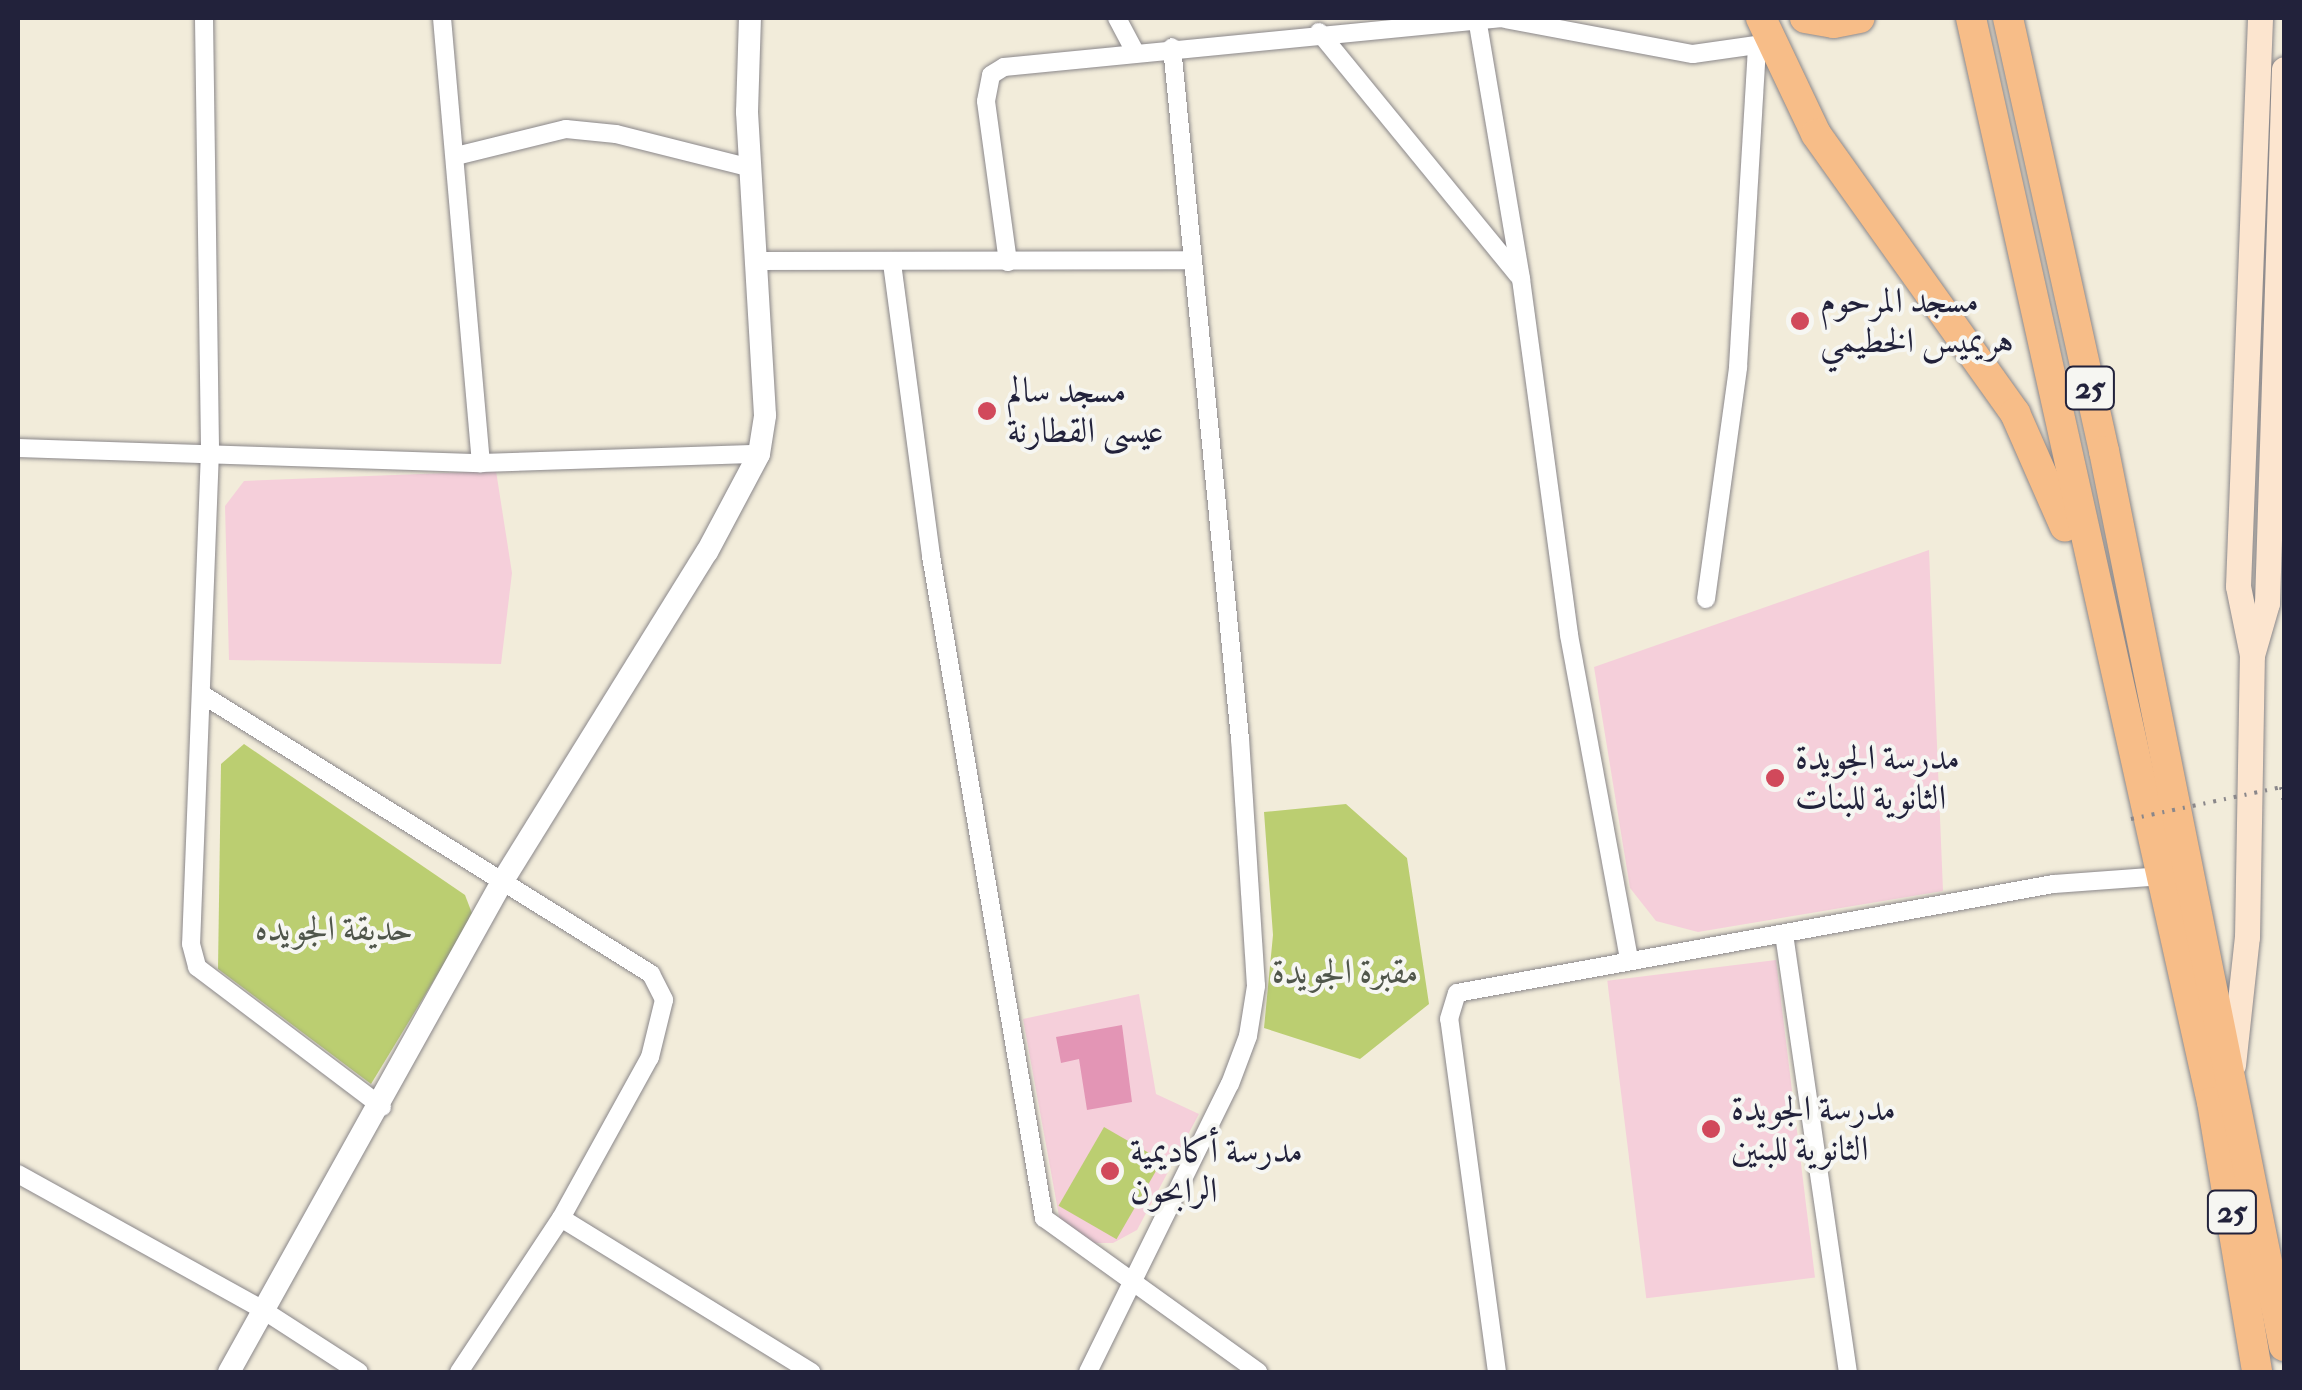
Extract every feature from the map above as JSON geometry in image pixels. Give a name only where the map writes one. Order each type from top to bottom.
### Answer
[{"type":"highway","points":[[1804,18],[1834,23],[1860,18]]},
{"type":"highway","name":"25","points":[[1971,18],[2106,644],[2212,1102],[2257,1372]]},
{"type":"highway","name":"25","points":[[2008,18],[2104,451],[2284,1346]]},
{"type":"highway","points":[[1763,35],[1816,134],[2015,413],[2041,464],[2106,644]]},
{"type":"main road","points":[[2231,1080],[2247,937],[2252,655],[2238,586],[2260,18]]},
{"type":"main road","points":[[2252,655],[2268,603],[2284,69]]},
{"type":"street","points":[[204,18],[210,452],[191,944],[197,967],[382,1107]]},
{"type":"street","points":[[442,18],[480,463]]},
{"type":"street","points":[[229,1372],[382,1107],[502,882],[708,552],[760,454],[765,415],[760,260],[751,168],[750,18]]},
{"type":"street","points":[[1117,18],[1134,50]]},
{"type":"street","points":[[1008,262],[986,101],[991,76],[1004,67],[1134,50],[1477,18],[1524,19],[1692,54],[1763,35],[1738,367],[1706,599]]},
{"type":"street","points":[[1477,18],[1521,279],[1569,635],[1629,959]]},
{"type":"street","points":[[1318,32],[1521,279]]},
{"type":"street","points":[[1088,1372],[1230,1084],[1248,1036],[1256,986],[1240,739],[1188,260],[1172,47]]},
{"type":"street","points":[[456,156],[566,129],[616,134],[751,168]]},
{"type":"street","points":[[760,260],[1188,260]]},
{"type":"street","points":[[892,262],[931,556],[1038,1194],[1056,1231],[1258,1372]]},
{"type":"street","points":[[18,448],[480,463],[760,454]]},
{"type":"street","points":[[203,695],[652,974],[664,1000],[650,1057],[561,1218],[459,1372]]},
{"type":"street","points":[[1497,1372],[1450,1002],[1467,988],[2053,884],[2161,876]]},
{"type":"street","points":[[1784,934],[1848,1372]]},
{"type":"street","points":[[20,1183],[262,1310],[359,1372]]},
{"type":"street","points":[[561,1218],[812,1372]]},
{"type":"path","points":[[2131,819],[2282,788],[2284,802]]},
{"type":"shaded area","points":[[496,471],[512,573],[501,664],[229,660],[225,506],[244,481]]},
{"type":"shaded area","name":"مدرسة الجويدة الثانوية للبنات","points":[[1929,550],[1943,891],[1698,932],[1656,921],[1630,888],[1594,667]]},
{"type":"shaded area","name":"مدرسة الجويدة الثانوية للبنين","points":[[1776,960],[1815,1278],[1646,1298],[1607,981]]},
{"type":"shaded area","name":"مدرسة أكاديمية الرابحون","points":[[1139,994],[1156,1094],[1199,1114],[1137,1230],[1113,1243],[1086,1243],[1061,1227],[1023,1019]]},
{"type":"green space","name":"حديقة الجويده","points":[[244,744],[465,895],[473,916],[371,1084],[218,969],[221,764]]},
{"type":"green space","name":"مقبرة الجويدة","points":[[1346,804],[1407,858],[1429,1004],[1360,1059],[1264,1028],[1273,935],[1264,812]]},
{"type":"green space","points":[[1104,1127],[1162,1160],[1117,1239],[1058,1206]]},
{"type":"building","points":[[1122,1025],[1132,1102],[1087,1110],[1079,1059],[1061,1063],[1056,1037]]},
{"type":"place","name":"مسجد المرحوم هريميس الخطيمي","points":[[1800,321]]},
{"type":"place","name":"مسجد سالم عيسى القطارنة","points":[[987,411]]},
{"type":"place","name":"مدرسة الجويدة الثانوية للبنات","points":[[1775,778]]},
{"type":"place","name":"مدرسة الجويدة الثانوية للبنين","points":[[1711,1129]]},
{"type":"place","name":"مدرسة أكاديمية الرابحون","points":[[1110,1171]]}]
